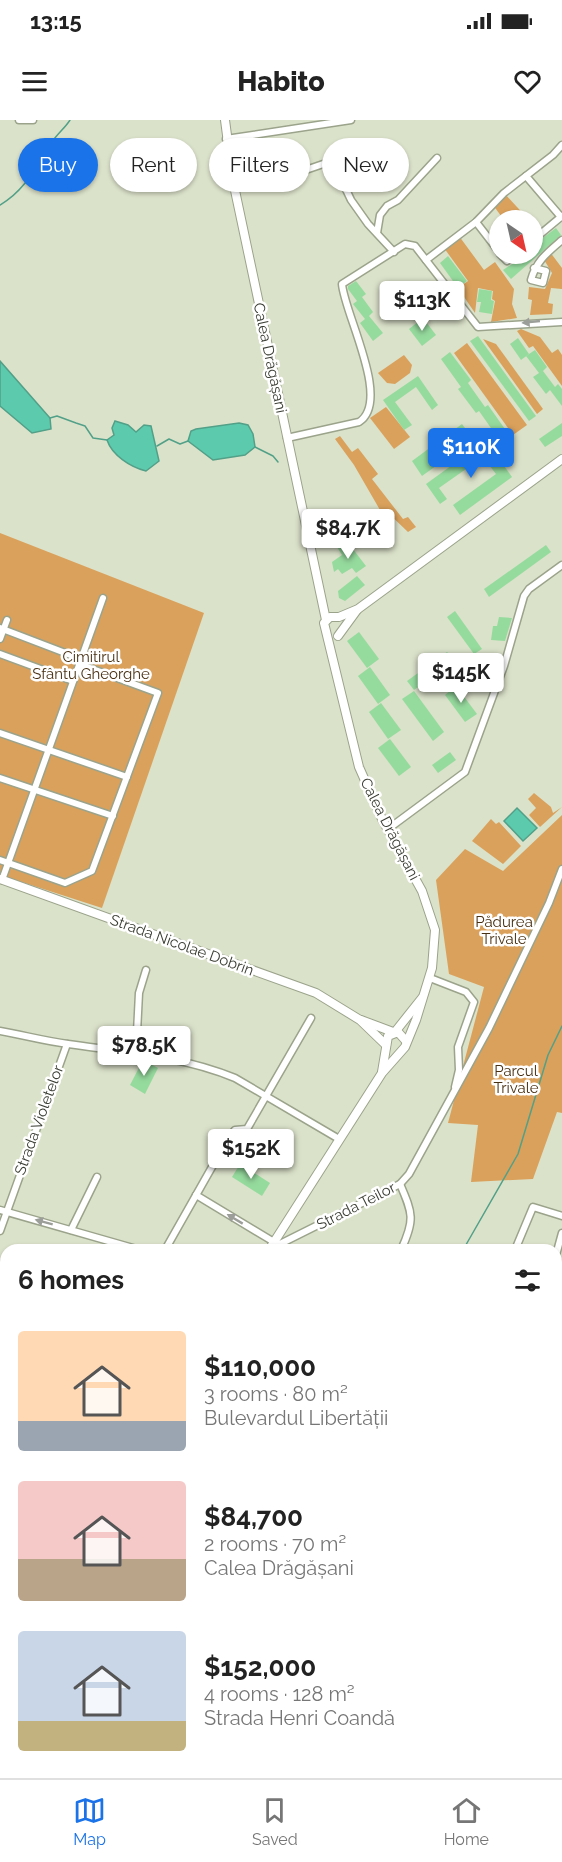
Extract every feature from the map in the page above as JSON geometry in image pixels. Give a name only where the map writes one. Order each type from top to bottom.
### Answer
[{"type":"main road","name":"Calea Drăgășani","points":[[225,120],[226,138]]},
{"type":"main road","name":"Calea Drăgășani","points":[[237,192],[320,595],[333,618],[324,626],[359,767],[388,829],[422,891],[432,916],[435,942],[429,978],[425,995],[406,1041]]},
{"type":"main road","points":[[333,618],[358,609],[562,459]]},
{"type":"main road","name":"Calea Drăgășani","points":[[334,662],[338,636],[358,609]]},
{"type":"main road","points":[[333,618],[344,625]]},
{"type":"main road","points":[[328,635],[338,636]]},
{"type":"main road","name":"Strada Nicolae Dobrin","points":[[1,880],[316,993],[360,1020],[394,1032]]},
{"type":"main road","name":"Calea Drăgășani","points":[[394,1032],[425,995]]},
{"type":"main road","name":"Strada Nicolae Dobrin","points":[[360,1020],[386,1046]]},
{"type":"main road","points":[[274,1242],[382,1073],[405,1047],[406,1041],[401,1033],[394,1032],[388,1036],[382,1073]]},
{"type":"main road","points":[[386,1046],[393,1052],[400,1052]]},
{"type":"street","points":[[19,120],[32,120]]},
{"type":"street","points":[[232,138],[351,120]]},
{"type":"street","points":[[426,260],[476,222],[504,193],[562,145]]},
{"type":"street","points":[[377,233],[380,215],[387,206],[398,201],[437,158]]},
{"type":"street","points":[[310,169],[329,162],[334,164],[351,200],[368,224],[394,252]]},
{"type":"street","points":[[526,176],[562,217],[543,232]]},
{"type":"street","points":[[476,222],[489,239]]},
{"type":"street","points":[[534,268],[542,256],[562,240]]},
{"type":"street","points":[[287,438],[359,422],[365,417],[370,403],[369,383],[353,322],[345,306],[342,284],[405,244],[410,244],[426,260],[478,327],[562,321]]},
{"type":"street","points":[[388,829],[465,772],[504,666],[524,596],[529,588],[562,565]]},
{"type":"street","points":[[1,880],[36,790],[48,749],[103,598]]},
{"type":"street","points":[[0,639],[7,620]]},
{"type":"street","points":[[0,860],[66,883],[92,871],[158,693],[2,629]]},
{"type":"street","points":[[0,654],[73,681]]},
{"type":"street","points":[[0,733],[127,777]]},
{"type":"street","points":[[0,778],[113,816]]},
{"type":"street","name":"Strada Teilor","points":[[279,1244],[400,1184],[415,1167],[478,1048],[549,903],[562,869]]},
{"type":"street","points":[[136,1052],[139,993],[146,970]]},
{"type":"street","points":[[429,978],[466,993],[474,1002],[458,1047],[459,1070],[452,1099]]},
{"type":"street","points":[[168,1244],[230,1137],[235,1130],[247,1129],[310,1018]]},
{"type":"street","points":[[0,1031],[67,1044],[136,1052],[217,1071],[266,1096],[339,1139]]},
{"type":"street","name":"Strada Violetelor","points":[[0,1231],[3,1211],[67,1044]]},
{"type":"street","points":[[71,1230],[97,1177]]},
{"type":"street","points":[[400,1184],[412,1216],[411,1229],[403,1244]]},
{"type":"street","points":[[196,1195],[274,1242]]},
{"type":"street","points":[[517,1244],[533,1207],[562,1216]]},
{"type":"street","points":[[3,1211],[119,1244]]},
{"type":"street","points":[[562,1233],[562,1239]]},
{"type":"green space","points":[[505,194],[520,210],[497,210],[493,205]]},
{"type":"green space","points":[[459,236],[484,270],[492,264],[496,264],[514,289],[512,304],[517,318],[491,322],[495,301],[492,299],[493,291],[478,288],[475,313],[458,288],[468,281],[444,248]]},
{"type":"green space","points":[[550,252],[562,268],[562,289],[551,288],[548,303],[553,304],[552,314],[530,315],[532,300],[528,299],[529,287],[545,289],[552,273],[543,258]]},
{"type":"green space","points":[[521,329],[540,337],[552,353],[558,349],[562,355],[562,386],[533,346],[529,348],[517,331]]},
{"type":"green space","points":[[483,339],[496,344],[543,409],[537,414]]},
{"type":"green space","points":[[467,343],[527,425],[513,435],[454,353]]},
{"type":"green space","points":[[404,355],[412,365],[410,373],[395,384],[387,383],[378,373]]},
{"type":"green space","points":[[386,407],[410,437],[394,449],[370,418]]},
{"type":"green space","points":[[340,436],[352,452],[358,448],[378,474],[372,479],[403,519],[408,517],[416,527],[408,532],[384,509],[380,510],[354,465],[335,439]]},
{"type":"green space","name":"Cimitirul Sfântu Gheorghe","points":[[0,533],[204,613],[102,908],[0,875]]},
{"type":"green space","points":[[534,793],[551,807],[553,813],[562,807],[540,827],[529,815],[536,808],[528,799]]},
{"type":"green space","name":"Pădurea Trivale","points":[[562,815],[562,1113],[557,1112],[533,1179],[471,1182],[478,1125],[448,1123],[484,987],[449,974],[436,880],[465,849],[503,871]]},
{"type":"green space","points":[[491,819],[496,824],[499,822],[521,846],[503,864],[472,841]]},
{"type":"water","points":[[0,361],[50,418],[51,429],[32,433],[0,406]]},
{"type":"water","points":[[115,421],[128,425],[136,432],[144,425],[151,426],[159,461],[146,471],[134,467],[117,455],[107,440],[114,435],[112,428]]},
{"type":"water","points":[[239,423],[248,425],[253,434],[255,447],[245,455],[213,460],[188,441],[191,431],[196,429]]},
{"type":"water","points":[[517,808],[537,828],[523,841],[504,821]]},
{"type":"building","points":[[556,228],[561,235],[543,251],[543,238]]},
{"type":"building","points":[[448,256],[467,281],[458,288],[440,263]]},
{"type":"building","points":[[512,264],[528,264],[511,279],[503,270]]},
{"type":"building","points":[[356,281],[366,294],[362,297],[373,312],[369,316],[383,333],[373,341],[360,323],[365,319],[353,304],[357,301],[348,289],[348,286]]},
{"type":"building","points":[[479,289],[492,291],[491,300],[494,301],[492,314],[479,312],[481,302],[477,302]]},
{"type":"building","points":[[435,296],[448,298],[447,307],[450,307],[448,320],[435,318],[437,309],[433,308]]},
{"type":"building","points":[[423,318],[436,335],[422,346],[409,329]]},
{"type":"building","points":[[478,336],[536,416],[529,421],[470,341]]},
{"type":"building","points":[[518,338],[529,354],[521,360],[510,344]]},
{"type":"building","points":[[535,350],[547,367],[543,371],[555,387],[558,384],[562,389],[562,406],[550,390],[546,394],[533,377],[539,373],[526,356]]},
{"type":"building","points":[[450,352],[471,380],[468,383],[485,407],[488,405],[507,432],[498,438],[479,411],[476,413],[458,389],[461,387],[441,359]]},
{"type":"building","points":[[418,376],[438,405],[432,410],[416,387],[395,402],[412,425],[404,430],[383,400]]},
{"type":"building","points":[[562,423],[562,436],[545,447],[539,439]]},
{"type":"building","points":[[462,424],[473,439],[422,476],[412,461]]},
{"type":"building","points":[[490,446],[512,477],[460,515],[453,505],[496,474],[483,457],[439,488],[447,499],[440,504],[426,484],[477,447],[481,453]]},
{"type":"building","points":[[346,540],[366,566],[356,573],[352,568],[342,574],[338,569],[334,572],[332,562],[342,555],[337,547]]},
{"type":"building","points":[[546,545],[551,552],[489,597],[484,589]]},
{"type":"building","points":[[357,576],[365,585],[345,601],[339,598],[338,591]]},
{"type":"building","points":[[455,611],[482,649],[474,654],[447,617]]},
{"type":"building","points":[[499,617],[512,618],[505,641],[491,640],[493,626],[497,626]]},
{"type":"building","points":[[359,632],[379,659],[367,668],[347,641]]},
{"type":"building","points":[[447,652],[454,660],[414,690],[407,681]]},
{"type":"building","points":[[370,667],[390,695],[378,704],[358,676]]},
{"type":"building","points":[[456,686],[477,714],[465,722],[445,695]]},
{"type":"building","points":[[414,691],[444,732],[433,741],[402,699]]},
{"type":"building","points":[[381,703],[401,730],[388,739],[369,712]]},
{"type":"building","points":[[390,739],[411,767],[399,776],[378,748]]},
{"type":"building","points":[[450,752],[456,760],[438,773],[432,765]]},
{"type":"building","points":[[143,1060],[158,1068],[145,1094],[130,1085]]},
{"type":"building","points":[[240,1164],[270,1183],[262,1196],[232,1177]]},
{"type":"waterway","points":[[0,205],[24,185],[54,139],[70,120]]},
{"type":"waterway","points":[[50,418],[57,416],[85,426],[93,438],[107,440]]},
{"type":"waterway","points":[[157,446],[169,439],[180,444],[188,441]]},
{"type":"waterway","points":[[255,447],[273,456],[278,462]]},
{"type":"waterway","points":[[466,1244],[518,1154],[548,1055],[562,1026]]},
{"type":"park label","name":"Parcul Trivale","points":[[516,1080]]}]
